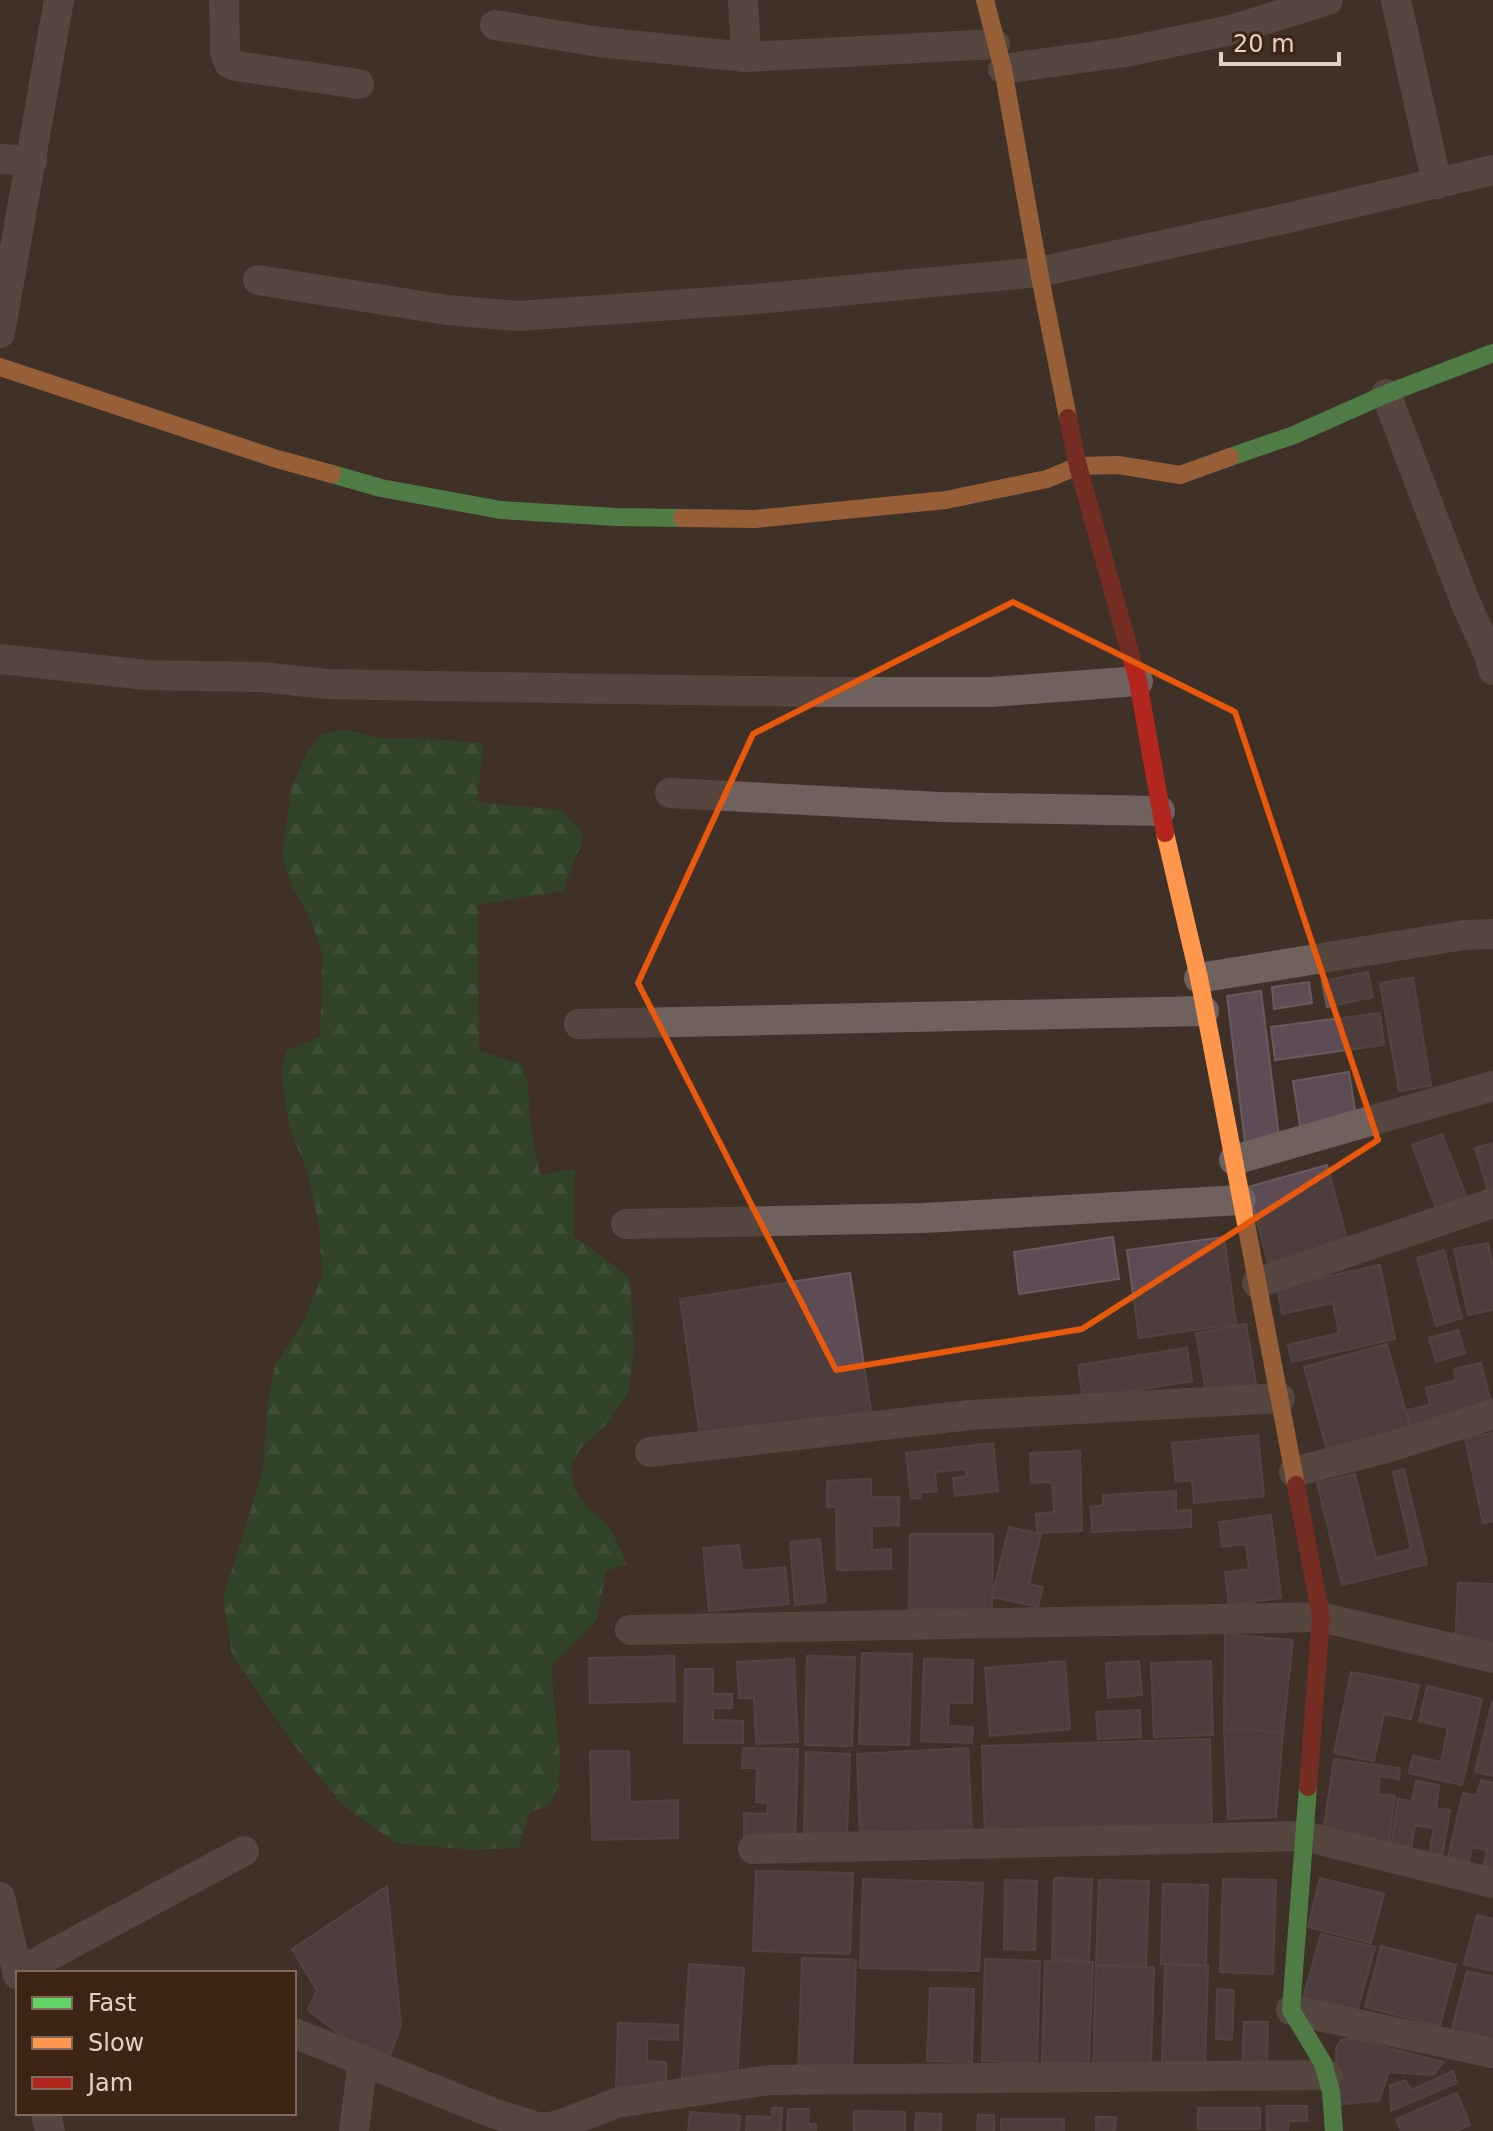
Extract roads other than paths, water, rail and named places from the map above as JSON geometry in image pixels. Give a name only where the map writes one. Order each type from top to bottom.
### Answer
[{"type":"street","points":[[0,333],[59,0]]},
{"type":"street","points":[[224,0],[225,52],[229,63],[359,84]]},
{"type":"street","points":[[743,0],[746,57]]},
{"type":"street","points":[[985,0],[999,56],[1078,466],[1138,681],[1160,811],[1199,978],[1321,1617],[1291,2010],[1319,2055],[1327,2075],[1335,2116],[1334,2131]]},
{"type":"street","points":[[495,25],[599,42],[746,57],[999,56],[1125,52],[1231,30],[1328,0]]},
{"type":"street","points":[[1396,0],[1437,184]]},
{"type":"street","points":[[0,159],[32,161]]},
{"type":"street","points":[[258,280],[447,310],[518,316],[756,299],[1039,272],[1493,170]]},
{"type":"street","points":[[0,367],[277,459],[381,488],[501,510],[616,517],[755,519],[946,500],[1047,479],[1078,466],[1118,465],[1180,475],[1294,435],[1386,394],[1493,353]]},
{"type":"street","points":[[1386,394],[1493,670]]},
{"type":"street","points":[[0,659],[146,675],[261,677],[327,684],[430,686],[992,692],[1138,681]]},
{"type":"street","points":[[670,793],[941,807],[1160,811]]},
{"type":"street","points":[[1199,978],[1464,935],[1493,934]]},
{"type":"street","points":[[579,1024],[1204,1011]]},
{"type":"street","points":[[1234,1160],[1493,1086]]},
{"type":"street","points":[[626,1224],[924,1218],[1241,1200]]},
{"type":"street","points":[[1257,1283],[1493,1203]]},
{"type":"street","points":[[650,1452],[970,1415],[1280,1398]]},
{"type":"street","points":[[1294,1472],[1390,1447],[1493,1414]]},
{"type":"street","points":[[630,1630],[1321,1617],[1493,1658]]},
{"type":"street","points":[[753,1849],[1304,1836],[1493,1883]]},
{"type":"street","points":[[24,1971],[244,1851]]},
{"type":"street","points":[[0,1897],[17,1971]]},
{"type":"street","points":[[1291,2010],[1493,2053]]},
{"type":"street","points":[[296,2034],[493,2113],[551,2129],[616,2103],[769,2080],[1327,2075]]},
{"type":"street","points":[[354,2131],[363,2060]]}]
